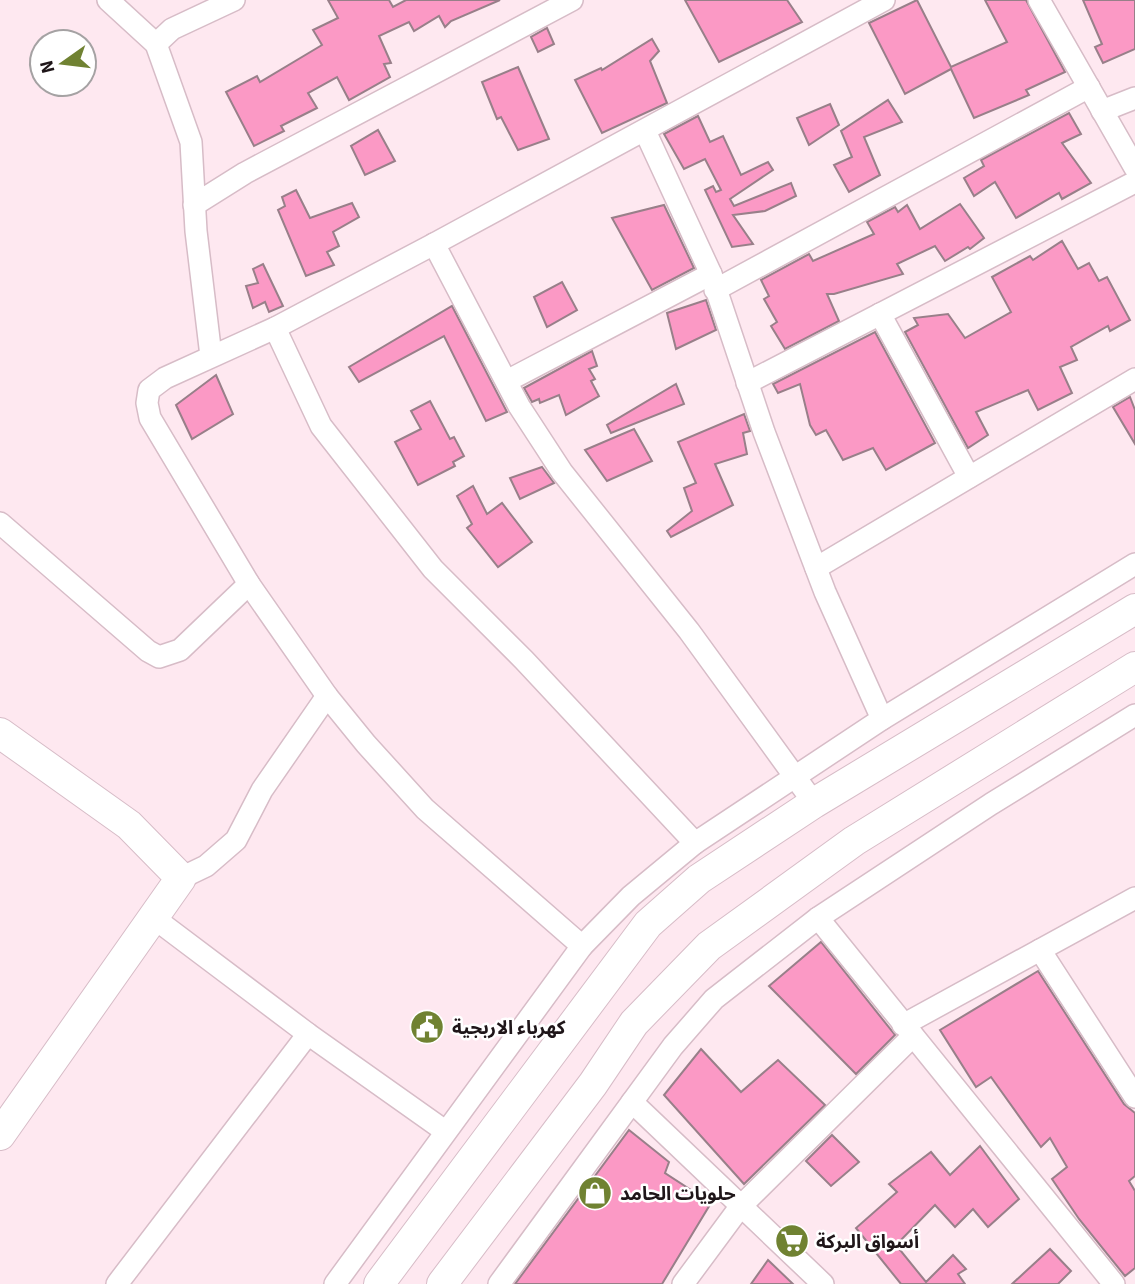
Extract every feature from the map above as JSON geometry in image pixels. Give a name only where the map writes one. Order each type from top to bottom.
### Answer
[{"type":"main road","points":[[382,1281],[648,924],[699,879],[814,803],[1135,609]]},
{"type":"main road","points":[[442,1284],[593,1084],[634,1023],[709,946],[854,841],[1135,667]]},
{"type":"main road","points":[[0,1135],[181,878],[129,825],[1,737]]},
{"type":"street","points":[[108,0],[156,44],[191,142],[194,205],[211,356]]},
{"type":"street","points":[[156,44],[172,29],[234,0]]},
{"type":"street","points":[[194,205],[245,173],[572,0]]},
{"type":"street","points":[[582,946],[425,810],[327,696],[249,584],[150,418],[147,403],[149,390],[165,378],[275,328],[435,244],[884,0]]},
{"type":"street","points":[[1039,0],[1135,168]]},
{"type":"street","points":[[507,381],[713,282],[1089,87]]},
{"type":"street","points":[[1102,111],[1135,98]]},
{"type":"street","points":[[645,131],[713,282],[747,383],[816,568],[882,719]]},
{"type":"street","points":[[747,383],[1135,181]]},
{"type":"street","points":[[435,244],[507,381],[562,472],[690,631],[814,803]]},
{"type":"street","points":[[880,314],[969,477]]},
{"type":"street","points":[[275,328],[321,426],[433,569],[524,660],[695,843]]},
{"type":"street","points":[[816,568],[1135,379]]},
{"type":"street","points":[[0,523],[148,651],[159,657],[180,650],[249,584]]},
{"type":"street","points":[[335,1284],[582,946],[631,896],[695,843],[882,719],[1135,564]]},
{"type":"street","points":[[181,878],[206,866],[236,840],[275,770],[327,696]]},
{"type":"street","points":[[499,1284],[673,1046],[714,999],[818,918],[991,804],[1135,715]]},
{"type":"street","points":[[683,1284],[740,1207],[908,1031],[1040,950],[1135,898]]},
{"type":"street","points":[[154,918],[308,1034],[445,1131]]},
{"type":"street","points":[[818,918],[1114,1284]]},
{"type":"street","points":[[1040,950],[1135,1097]]},
{"type":"street","points":[[117,1284],[308,1034]]},
{"type":"street","points":[[632,1102],[654,1120],[740,1207],[823,1284]]},
{"type":"street","points":[[355,1256],[382,1281]]},
{"type":"building","points":[[328,0],[389,0],[393,7],[406,0],[500,0],[451,21],[445,27],[439,16],[414,31],[409,22],[379,36],[391,63],[384,64],[390,77],[349,100],[337,77],[308,93],[317,108],[281,126],[284,131],[254,146],[226,92],[257,76],[260,82],[322,45],[313,30],[338,18]]},
{"type":"building","points":[[685,0],[787,0],[802,22],[719,62]]},
{"type":"building","points":[[917,0],[951,67],[1007,42],[985,0],[1026,0],[1065,72],[1026,90],[1029,95],[974,118],[951,69],[905,94],[869,23]]},
{"type":"building","points":[[1083,0],[1135,0],[1135,49],[1103,63],[1095,47],[1102,44]]},
{"type":"building","points":[[547,28],[554,44],[538,52],[531,37]]},
{"type":"building","points":[[652,39],[659,51],[650,61],[667,103],[602,133],[575,80],[601,68],[602,70]]},
{"type":"building","points":[[518,67],[549,139],[518,150],[501,117],[497,119],[482,82]]},
{"type":"building","points":[[888,100],[902,122],[864,137],[880,175],[849,192],[834,165],[852,157],[841,131]]},
{"type":"building","points":[[830,104],[839,125],[809,145],[797,118]]},
{"type":"building","points":[[1069,113],[1081,134],[1062,143],[1091,183],[1062,199],[1059,193],[1016,218],[995,182],[974,196],[964,178],[984,166],[981,160]]},
{"type":"building","points":[[698,116],[710,142],[723,136],[741,175],[768,162],[773,170],[730,199],[734,206],[791,183],[796,196],[765,211],[733,215],[753,244],[732,247],[705,190],[713,186],[716,192],[721,190],[705,159],[684,169],[664,134]]},
{"type":"building","points":[[378,130],[395,161],[365,175],[351,146]]},
{"type":"building","points":[[296,190],[310,218],[352,203],[359,217],[333,232],[339,246],[327,252],[334,265],[306,276],[278,210],[285,206],[282,197]]},
{"type":"building","points":[[960,204],[984,238],[970,249],[968,247],[945,261],[935,246],[897,264],[903,274],[827,294],[839,321],[785,349],[771,326],[777,322],[764,299],[769,296],[761,280],[809,254],[813,261],[874,234],[867,222],[895,207],[898,212],[907,205],[920,229]]},
{"type":"building","points":[[664,205],[694,268],[652,290],[612,218]]},
{"type":"building","points":[[1062,241],[1078,269],[1089,263],[1099,281],[1107,277],[1130,320],[1110,331],[1108,326],[1071,347],[1077,360],[1060,367],[1072,393],[1038,410],[1028,390],[976,412],[988,435],[968,448],[905,332],[918,325],[914,318],[948,314],[965,338],[1011,312],[992,277],[1030,256],[1033,260]]},
{"type":"building","points":[[263,264],[283,306],[269,312],[265,302],[253,308],[246,286],[258,283],[253,269]]},
{"type":"building","points":[[562,282],[577,310],[547,327],[534,297]]},
{"type":"building","points":[[706,300],[716,330],[676,349],[667,313]]},
{"type":"building","points":[[452,306],[507,412],[486,421],[444,336],[359,382],[349,367]]},
{"type":"building","points":[[875,332],[935,443],[886,470],[873,448],[843,460],[826,430],[816,435],[810,425],[800,384],[778,393],[773,384]]},
{"type":"building","points":[[592,351],[597,366],[589,369],[595,379],[591,381],[599,396],[566,415],[559,395],[540,403],[539,399],[532,402],[524,388]]},
{"type":"building","points":[[216,375],[233,414],[192,439],[176,405]]},
{"type":"building","points":[[676,384],[684,404],[611,433],[607,425]]},
{"type":"building","points":[[1130,397],[1135,410],[1135,444],[1113,407]]},
{"type":"building","points":[[430,401],[450,439],[454,437],[464,456],[453,462],[455,466],[418,485],[395,442],[421,429],[411,411]]},
{"type":"building","points":[[744,414],[750,431],[743,433],[747,454],[715,464],[733,505],[671,537],[667,531],[692,511],[684,488],[696,483],[678,442]]},
{"type":"building","points":[[634,429],[652,461],[607,481],[585,450]]},
{"type":"building","points":[[542,467],[554,483],[520,499],[510,478]]},
{"type":"building","points":[[473,486],[487,514],[502,503],[532,542],[498,567],[467,528],[472,524],[457,496]]},
{"type":"building","points":[[821,942],[895,1035],[856,1074],[769,986]]},
{"type":"building","points":[[1038,971],[1124,1104],[1135,1113],[1135,1176],[1129,1181],[1135,1191],[1135,1268],[1125,1276],[1079,1219],[1052,1179],[1067,1167],[1050,1138],[1041,1147],[991,1077],[976,1087],[940,1030]]},
{"type":"building","points":[[701,1049],[741,1092],[778,1060],[825,1105],[744,1184],[664,1095]]},
{"type":"building","points":[[629,1130],[669,1162],[665,1173],[711,1203],[662,1284],[515,1284]]},
{"type":"building","points":[[832,1135],[859,1162],[831,1186],[806,1161]]},
{"type":"building","points":[[980,1146],[1019,1199],[988,1227],[973,1209],[955,1227],[935,1205],[896,1245],[926,1282],[953,1255],[966,1269],[958,1274],[965,1284],[901,1284],[856,1228],[897,1192],[889,1184],[931,1152],[950,1175]]},
{"type":"building","points":[[1050,1249],[1071,1271],[1058,1284],[1012,1284]]},
{"type":"building","points":[[768,1260],[793,1284],[751,1284]]},
{"type":"place","name":"كهرباء الاربجية","points":[[427,1027]]},
{"type":"place","name":"حلويات الحامد","points":[[595,1193]]},
{"type":"place","name":"أسواق البركة","points":[[792,1241]]}]
